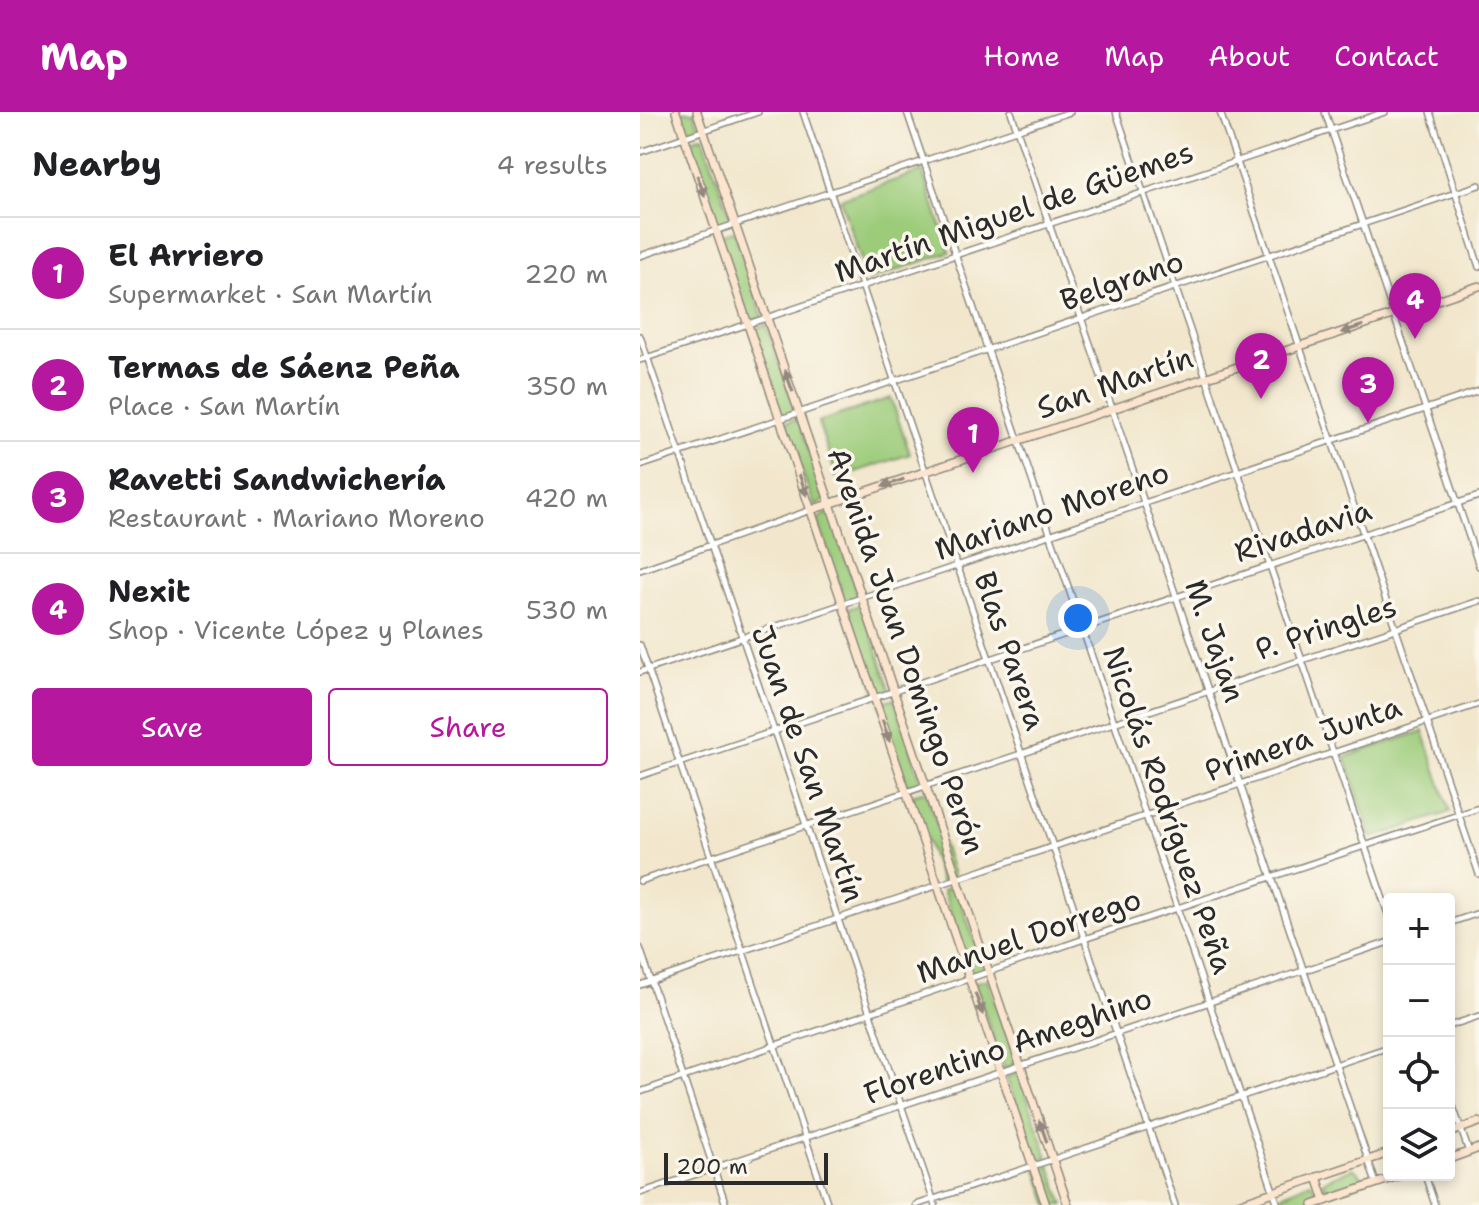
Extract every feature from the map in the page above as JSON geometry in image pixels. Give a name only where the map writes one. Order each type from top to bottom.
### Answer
[{"type":"main road","name":"Avenida Juan Domingo Perón","points":[[676,112],[1046,1205]]},
{"type":"main road","name":"Avenida Juan Domingo Perón","points":[[697,112],[1068,1205]]},
{"type":"main road","name":"San Martín","points":[[811,510],[1479,286]]},
{"type":"main road","points":[[1455,1131],[1479,1122]]},
{"type":"main road","points":[[1455,1157],[1479,1148]]},
{"type":"main road","points":[[1235,1205],[1383,1155]]},
{"type":"main road","points":[[1317,1177],[1325,1201]]},
{"type":"main road","points":[[1313,1205],[1383,1181]]},
{"type":"street","points":[[640,152],[758,112]]},
{"type":"street","name":"Blas Parera","points":[[803,112],[1175,1205]]},
{"type":"street","name":"Nicolás Rodríguez Peña","points":[[907,112],[1278,1205]]},
{"type":"street","name":"M. Jajan","points":[[1011,112],[1376,1183]]},
{"type":"street","points":[[640,256],[1070,112]]},
{"type":"street","points":[[1116,112],[1383,899]]},
{"type":"street","points":[[1220,112],[1479,874]]},
{"type":"street","points":[[1325,112],[1479,566]]},
{"type":"street","name":"Martín Miguel de Güemes","points":[[640,360],[1385,112]]},
{"type":"street","points":[[1430,112],[1479,267]]},
{"type":"street","name":"Belgrano","points":[[640,466],[1479,185]]},
{"type":"street","name":"Juan de San Martín","points":[[640,336],[934,1202]]},
{"type":"street","name":"Mariano Moreno","points":[[640,672],[1479,391]]},
{"type":"street","name":"Rivadavia","points":[[640,776],[1479,496]]},
{"type":"street","points":[[640,570],[811,510]]},
{"type":"street","name":"P. Pringles","points":[[640,881],[1479,601]]},
{"type":"street","points":[[640,645],[828,1205]]},
{"type":"street","name":"Primera Junta","points":[[640,985],[1479,704]]},
{"type":"street","name":"Manuel Dorrego","points":[[640,1092],[1084,939],[1479,808]]},
{"type":"street","points":[[1455,921],[1479,913]]},
{"type":"street","name":"Florentino Ameghino","points":[[640,1193],[1383,944]]},
{"type":"street","points":[[640,948],[726,1205]]},
{"type":"street","points":[[1455,1024],[1479,1016]]},
{"type":"street","points":[[916,1205],[934,1202],[1383,1049]]},
{"type":"street","points":[[1454,1109],[1469,1152]]},
{"type":"street","points":[[1427,1181],[1435,1205]]},
{"type":"green space","points":[[679,112],[694,112],[700,129],[686,133]]},
{"type":"green space","points":[[703,136],[732,223],[717,228],[688,141]]},
{"type":"green space","points":[[922,171],[950,252],[868,280],[840,199]]},
{"type":"green space","points":[[734,231],[763,317],[749,322],[719,236]]},
{"type":"green space","points":[[766,325],[796,412],[781,417],[751,330]]},
{"type":"green space","points":[[891,398],[910,454],[837,478],[818,422]]},
{"type":"green space","points":[[798,418],[825,500],[815,507],[784,423]]},
{"type":"green space","points":[[825,514],[831,515],[858,597],[845,602],[818,520]]},
{"type":"green space","points":[[862,604],[891,692],[877,696],[848,609]]},
{"type":"green space","points":[[894,698],[922,784],[908,789],[880,703]]},
{"type":"green space","points":[[1423,731],[1450,812],[1372,838],[1345,757]]},
{"type":"green space","points":[[926,791],[954,878],[941,882],[911,795]]},
{"type":"green space","points":[[955,885],[985,970],[972,975],[943,890]]},
{"type":"green space","points":[[987,979],[1017,1064],[1004,1068],[974,983]]},
{"type":"green space","points":[[1019,1073],[1048,1157],[1035,1161],[1006,1077]]},
{"type":"green space","points":[[1050,1166],[1064,1205],[1049,1205],[1037,1170]]},
{"type":"green space","points":[[1353,1168],[1363,1177],[1360,1184],[1331,1193],[1322,1182]]},
{"type":"green space","points":[[1310,1182],[1318,1192],[1317,1196],[1293,1205],[1285,1203],[1282,1195]]},
{"type":"place","name":"Nexit","points":[[1415,339]]},
{"type":"place","name":"Termas de Sáenz Peña","points":[[1261,399]]},
{"type":"place","name":"Ravetti Sandwichería","points":[[1368,423]]},
{"type":"place","name":"El Arriero","points":[[973,473]]}]
